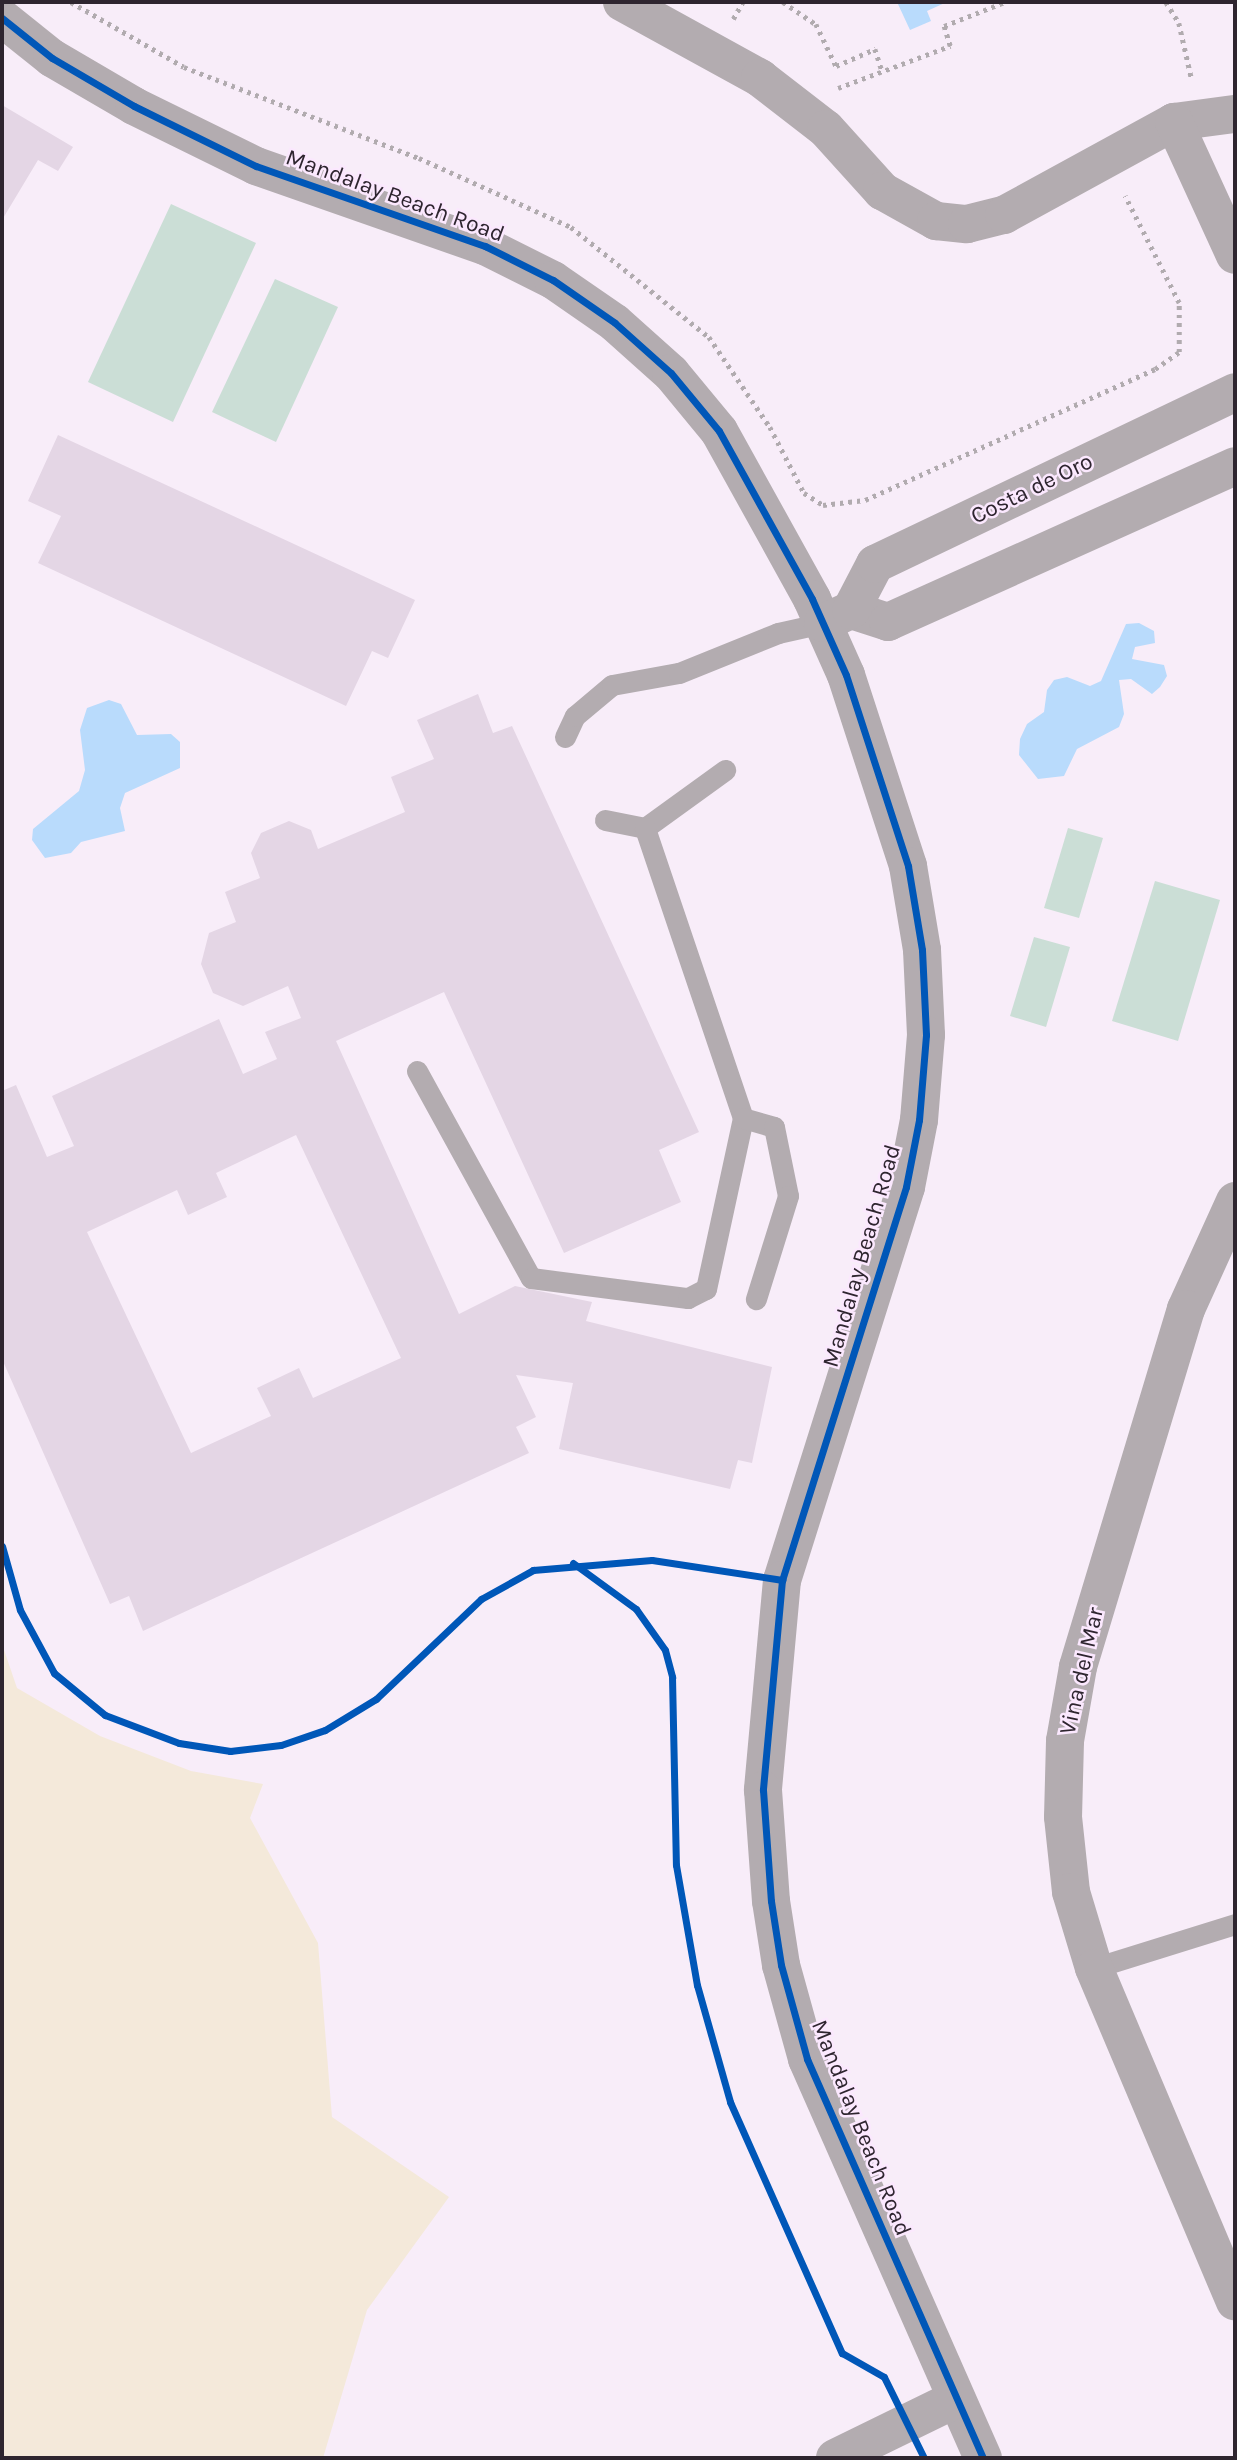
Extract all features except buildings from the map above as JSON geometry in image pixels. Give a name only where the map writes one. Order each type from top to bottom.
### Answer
[{"type":"street","points":[[622,2],[760,78],[825,129],[881,191],[936,221],[967,223],[1004,215],[1185,120],[1235,114]]},
{"type":"street","name":"Mandalay Beach Road","points":[[2,18],[52,58],[146,112],[256,166],[485,246],[553,280],[615,323],[671,373],[719,431],[837,617],[908,866],[922,950],[926,1035],[919,1120],[906,1187],[782,1580],[763,1790],[770,1887],[781,1965],[807,2059],[954,2400],[983,2458]]},
{"type":"street","points":[[1185,120],[1235,255]]},
{"type":"street","name":"Costa de Oro","points":[[837,617],[875,564],[1235,392]]},
{"type":"street","points":[[837,617],[888,622],[1235,466]]},
{"type":"street","name":"Vina del Mar","points":[[1235,1201],[1186,1310],[1078,1667],[1065,1741],[1063,1817],[1071,1892],[1094,1968],[1235,2301]]},
{"type":"street","points":[[835,2458],[954,2400]]},
{"type":"lane","points":[[565,737],[575,716],[612,685],[679,673],[778,634],[837,617]]},
{"type":"lane","points":[[605,820],[645,828],[726,770]]},
{"type":"lane","points":[[417,1071],[531,1278],[627,1294],[688,1298],[706,1290],[743,1118],[645,828]]},
{"type":"lane","points":[[743,1118],[774,1127],[788,1196],[756,1299]]},
{"type":"lane","points":[[1094,1968],[1235,1924]]},
{"type":"path","points":[[71,2],[184,67],[419,158],[571,227],[709,337],[770,427],[804,493],[823,505],[865,500],[1155,369],[1179,352],[1179,303],[1122,188]]},
{"type":"path","points":[[783,2],[816,24],[836,66],[875,49],[881,70]]},
{"type":"path","points":[[825,94],[881,70],[950,46],[944,26],[1005,2]]},
{"type":"path","points":[[1166,2],[1179,23],[1185,120]]},
{"type":"green space","points":[[171,204],[256,243],[173,422],[88,382]]},
{"type":"green space","points":[[275,279],[338,307],[276,442],[212,412]]},
{"type":"green space","points":[[1068,828],[1103,838],[1079,918],[1044,908]]},
{"type":"green space","points":[[1155,881],[1220,900],[1178,1041],[1112,1021]]},
{"type":"green space","points":[[1034,937],[1070,947],[1046,1027],[1010,1016]]},
{"type":"sand","points":[[2,1644],[17,1688],[100,1736],[191,1771],[263,1784],[250,1818],[318,1943],[332,2117],[449,2197],[367,2310],[323,2458],[2,2458]]},
{"type":"water","points":[[897,2],[947,2],[927,11],[931,21],[910,30]]},
{"type":"water","points":[[1139,623],[1154,631],[1155,643],[1135,647],[1132,659],[1164,665],[1167,676],[1160,687],[1152,694],[1131,679],[1119,680],[1124,714],[1119,727],[1077,749],[1064,776],[1038,779],[1019,755],[1020,739],[1027,724],[1044,712],[1047,690],[1054,680],[1067,677],[1090,686],[1101,681],[1126,624]]},
{"type":"water","points":[[109,700],[121,704],[137,735],[171,734],[180,742],[180,768],[125,793],[120,808],[125,831],[81,842],[71,853],[45,858],[32,840],[33,829],[79,791],[85,770],[80,730],[87,708]]},
{"type":"cycle path","points":[[2,18],[52,58],[134,106],[256,166],[485,246],[553,280],[615,323],[671,373],[719,431],[812,599],[846,675],[908,866],[922,950],[926,1035],[919,1120],[906,1187],[782,1580],[763,1790],[771,1901],[781,1965],[807,2059],[983,2458]]},
{"type":"cycle path","points":[[2,1546],[20,1610],[54,1673],[105,1715],[179,1743],[230,1751],[281,1745],[325,1730],[376,1699],[481,1599],[533,1570],[652,1560],[782,1580]]},
{"type":"cycle path","points":[[573,1563],[636,1609],[665,1650],[672,1677],[676,1865],[697,1985],[730,2102],[842,2353],[884,2377],[924,2458]]}]
